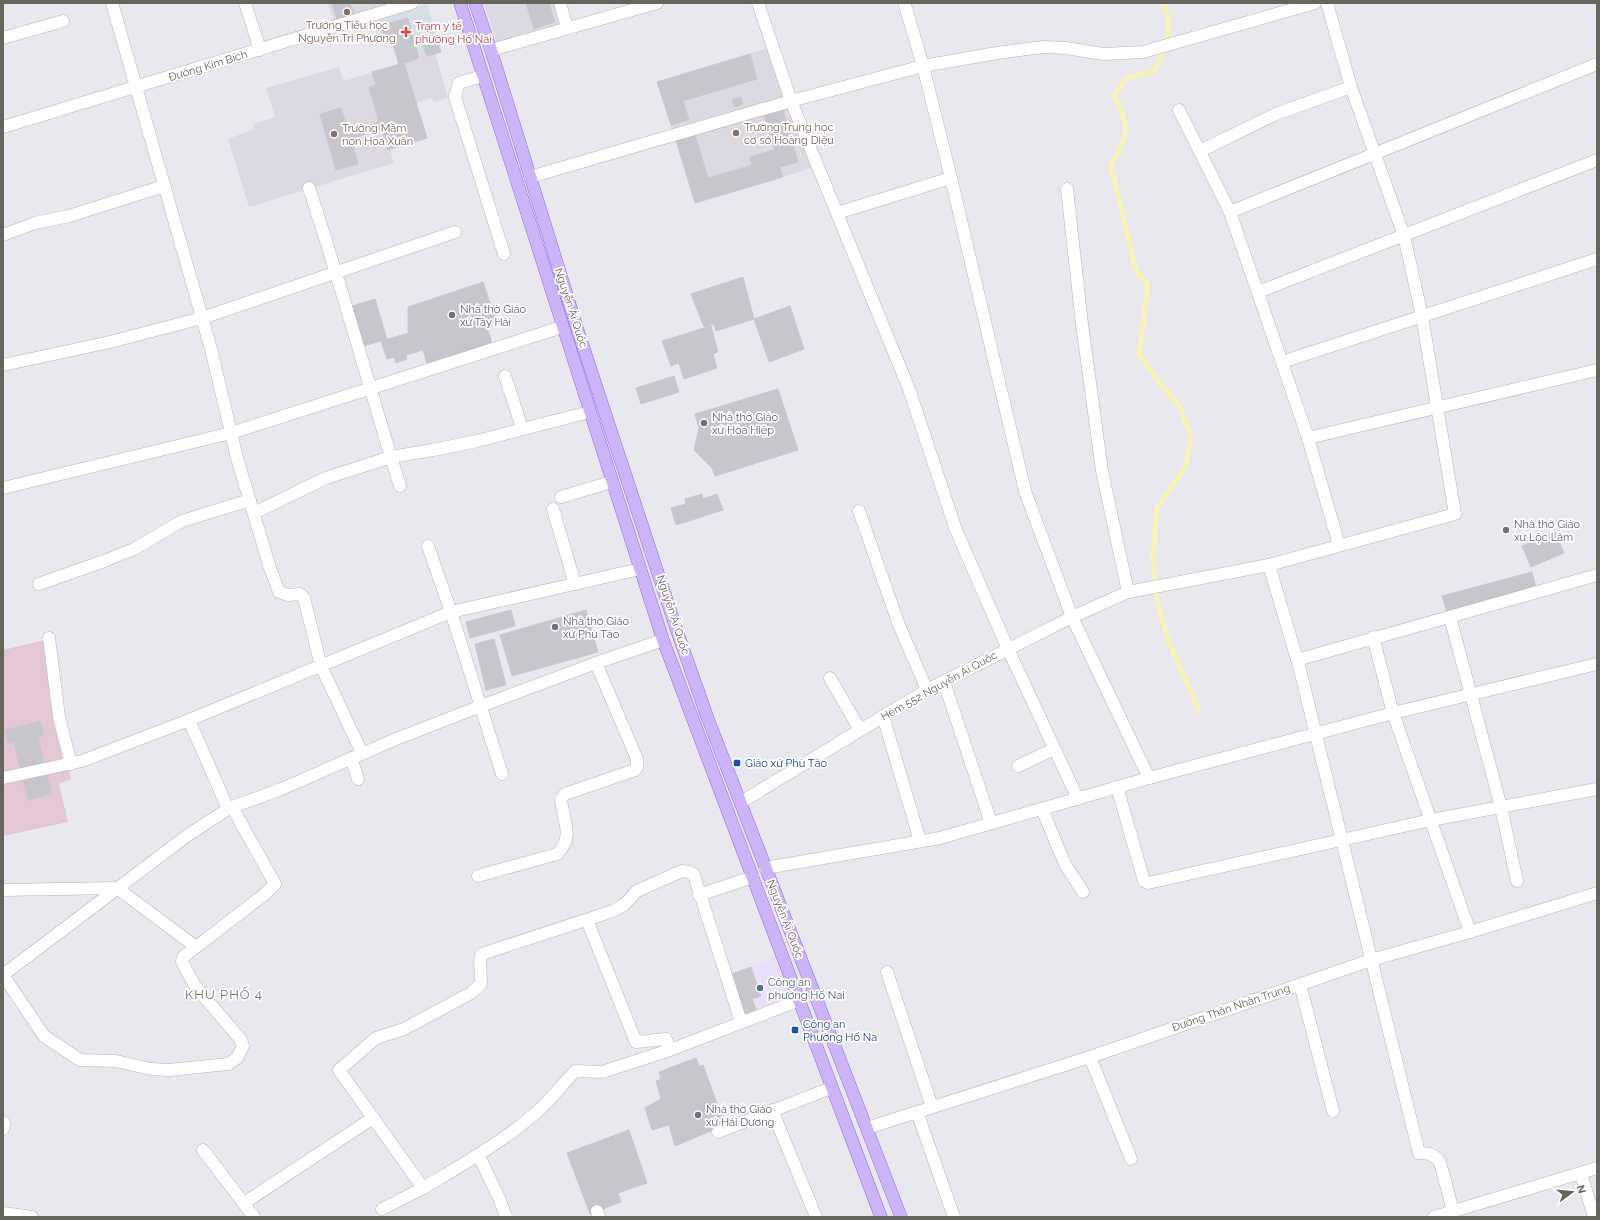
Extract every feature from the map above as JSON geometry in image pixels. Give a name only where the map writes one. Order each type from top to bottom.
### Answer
[{"type":"main road","name":"Nguyễn Ái Quốc","points":[[460,3],[611,482],[663,640],[800,1000],[831,1088],[879,1214]]},
{"type":"main road","name":"Nguyễn Ái Quốc","points":[[475,3],[578,331],[678,634],[708,719],[868,1128],[901,1217]]},
{"type":"main road","points":[[663,640],[678,634]]},
{"type":"street","points":[[245,3],[260,50]]},
{"type":"street","name":"Đường Kim Bích","points":[[3,127],[137,88],[412,3]]},
{"type":"street","points":[[560,3],[567,28]]},
{"type":"street","points":[[491,50],[657,3]]},
{"type":"street","points":[[758,3],[791,101],[909,389],[956,530],[1008,650],[1078,799]]},
{"type":"street","points":[[530,177],[791,101],[923,66],[997,53],[1043,47],[1066,48],[1103,54],[1143,52],[1315,3]]},
{"type":"street","points":[[1327,3],[1351,87],[1404,236],[1422,316],[1439,406]]},
{"type":"street","points":[[114,4],[202,318],[231,433],[254,513],[278,589],[282,594],[300,594],[304,598],[321,666],[356,756],[358,779]]},
{"type":"street","points":[[905,5],[923,66],[951,178],[1024,491],[1072,617],[1149,778]]},
{"type":"street","points":[[3,38],[63,21]]},
{"type":"street","points":[[1230,212],[1597,64]]},
{"type":"street","points":[[482,76],[459,83],[455,97],[504,254]]},
{"type":"street","points":[[1200,151],[1276,114],[1351,87]]},
{"type":"street","points":[[1179,110],[1230,212],[1308,438],[1339,545]]},
{"type":"street","points":[[1258,292],[1597,160]]},
{"type":"street","points":[[837,213],[951,178]]},
{"type":"street","points":[[3,235],[35,222],[76,214],[164,186]]},
{"type":"street","points":[[310,188],[337,273],[390,457],[400,486]]},
{"type":"street","points":[[1067,189],[1082,324],[1102,471],[1128,592]]},
{"type":"street","points":[[3,365],[110,342],[202,318],[455,232]]},
{"type":"street","points":[[1282,362],[1597,259]]},
{"type":"street","points":[[3,488],[231,433],[371,390],[494,347],[562,327]]},
{"type":"street","points":[[1308,438],[1597,370]]},
{"type":"street","points":[[505,376],[522,428]]},
{"type":"street","name":"Hẻm 552 Nguyễn Ái Quốc","points":[[741,802],[928,690],[1072,617],[1128,592],[1269,565],[1456,514],[1439,406]]},
{"type":"street","points":[[254,513],[326,478],[390,457],[433,450],[589,412]]},
{"type":"street","points":[[561,497],[611,482]]},
{"type":"street","points":[[39,584],[104,562],[134,549],[182,521],[250,500]]},
{"type":"street","points":[[553,509],[575,584]]},
{"type":"street","points":[[859,512],[898,625],[928,690]]},
{"type":"street","points":[[428,546],[451,612],[502,774]]},
{"type":"street","points":[[1269,565],[1297,660],[1419,1153],[1430,1154],[1436,1157],[1440,1162],[1453,1212]]},
{"type":"street","points":[[3,778],[71,764],[189,720],[451,612],[640,569]]},
{"type":"street","points":[[1297,660],[1373,637],[1450,617],[1597,575]]},
{"type":"street","points":[[1450,617],[1501,807],[1517,881]]},
{"type":"street","points":[[1373,637],[1393,713],[1470,932]]},
{"type":"street","points":[[49,638],[59,718],[71,764]]},
{"type":"street","points":[[189,720],[230,808],[273,878],[275,884],[265,894],[183,957],[182,962],[195,986],[240,1040],[243,1046],[242,1052],[237,1058],[228,1064],[169,1070],[151,1069],[116,1061],[80,1060],[44,1036],[3,976],[188,835],[230,808],[279,790],[356,756],[481,706],[596,663],[663,640]]},
{"type":"street","points":[[478,876],[557,854],[563,847],[568,837],[561,799],[565,794],[635,770],[637,767],[637,759],[596,663]]},
{"type":"street","points":[[765,868],[940,838],[1149,778],[1393,713],[1597,664]]},
{"type":"street","points":[[830,678],[860,730]]},
{"type":"street","points":[[944,682],[991,823]]},
{"type":"street","points":[[883,716],[920,841]]},
{"type":"street","points":[[1018,766],[1054,749]]},
{"type":"street","points":[[1117,787],[1146,883],[1431,820],[1597,789]]},
{"type":"street","points":[[1042,809],[1065,864],[1083,892]]},
{"type":"street","points":[[423,1188],[339,1070],[376,1038],[404,1029],[471,993],[481,984],[480,960],[482,954],[613,911],[625,904],[637,891],[682,871],[689,872],[694,876],[741,1022]]},
{"type":"street","points":[[700,895],[753,877]]},
{"type":"street","points":[[3,890],[117,888],[196,947]]},
{"type":"street","name":"Đường Thân Nhân Trung","points":[[868,1128],[1090,1057],[1371,960],[1597,894]]},
{"type":"street","points":[[587,920],[636,1042],[666,1039],[670,1050]]},
{"type":"street","points":[[887,972],[932,1107]]},
{"type":"street","points":[[1300,984],[1333,1111]]},
{"type":"street","points":[[382,1209],[423,1188],[479,1156],[518,1128],[539,1110],[576,1071],[602,1072],[670,1050],[800,1000]]},
{"type":"street","points":[[1090,1057],[1131,1159]]},
{"type":"street","points":[[718,1132],[831,1088]]},
{"type":"street","points":[[772,1110],[816,1217]]},
{"type":"street","points":[[917,1112],[954,1217]]},
{"type":"street","points":[[244,1203],[373,1118]]},
{"type":"street","points":[[203,1150],[254,1217]]},
{"type":"street","points":[[479,1156],[500,1200],[506,1217]]},
{"type":"street","points":[[1434,1217],[1597,1168]]},
{"type":"street","points":[[1581,1174],[1594,1217]]},
{"type":"street","points":[[3,1213],[32,1217]]},
{"type":"shaded area","name":"Trường Tiểu học Nguyễn Tri Phương","points":[[328,3],[394,3],[334,21]]},
{"type":"shaded area","points":[[484,3],[556,3],[563,26],[497,43]]},
{"type":"shaded area","name":"Trạm y tế phường Hố Nai","points":[[427,4],[441,52],[399,65],[391,38],[379,41],[374,20]]},
{"type":"shaded area","name":"Trường Trung học cơ sở Hoàng Diệu","points":[[767,48],[813,168],[695,203],[657,82]]},
{"type":"shaded area","name":"Trường Mầm non Hoa Xuân","points":[[435,53],[448,98],[433,102],[432,98],[416,103],[427,138],[390,149],[394,163],[249,207],[228,139],[254,129],[253,124],[275,117],[266,88],[339,67],[344,81]]},
{"type":"shaded area","points":[[45,640],[56,717],[71,779],[59,784],[68,822],[3,836],[3,650]]},
{"type":"shaded area","name":"Công an phường Hố Nai","points":[[775,958],[791,1000],[743,1017],[729,975]]},
{"type":"building","points":[[332,3],[350,3],[353,13],[337,19]]},
{"type":"building","points":[[526,3],[549,3],[555,22],[534,29]]},
{"type":"building","points":[[408,18],[419,58],[399,65],[391,38],[379,41],[375,27]]},
{"type":"building","points":[[438,41],[441,52],[427,56],[423,46]]},
{"type":"building","points":[[750,54],[757,79],[665,106],[657,82]]},
{"type":"building","points":[[404,63],[427,138],[388,150],[381,129],[351,139],[358,164],[336,170],[320,114],[341,108],[348,131],[379,122],[369,87],[376,85],[372,72]]},
{"type":"building","points":[[741,97],[743,104],[735,107],[732,100]]},
{"type":"building","points":[[683,101],[689,120],[671,125],[665,106]]},
{"type":"building","points":[[783,111],[798,162],[780,167],[764,116]]},
{"type":"building","points":[[695,135],[708,178],[752,165],[750,157],[774,150],[783,177],[695,203],[676,140]]},
{"type":"building","points":[[743,277],[754,319],[716,331],[714,324],[704,327],[691,294]]},
{"type":"building","points":[[483,282],[496,321],[486,325],[492,343],[427,364],[422,346],[408,332],[408,307]]},
{"type":"building","points":[[375,299],[387,339],[364,346],[352,306]]},
{"type":"building","points":[[790,306],[804,349],[769,362],[754,319]]},
{"type":"building","points":[[711,326],[718,352],[713,354],[717,368],[684,379],[679,363],[671,366],[662,341]]},
{"type":"building","points":[[409,333],[422,346],[423,350],[406,355],[407,359],[396,363],[394,357],[387,359],[381,341]]},
{"type":"building","points":[[674,376],[679,392],[641,404],[636,388]]},
{"type":"building","points":[[778,389],[798,450],[715,476],[712,468],[694,450],[699,428],[695,414]]},
{"type":"building","points":[[702,494],[703,499],[717,494],[723,510],[676,525],[671,508],[686,504],[685,499]]},
{"type":"building","points":[[1555,532],[1564,553],[1531,567],[1522,546]]},
{"type":"building","points":[[1532,572],[1536,588],[1447,613],[1442,596]]},
{"type":"building","points":[[511,610],[515,626],[470,638],[466,622]]},
{"type":"building","points":[[586,610],[598,652],[512,676],[500,635]]},
{"type":"building","points":[[494,639],[506,685],[486,690],[475,644]]},
{"type":"building","points":[[40,721],[44,735],[38,737],[52,794],[28,800],[14,742],[9,743],[5,730]]},
{"type":"building","points":[[751,967],[761,996],[752,999],[757,1012],[743,1017],[729,975]]},
{"type":"building","points":[[696,1058],[699,1066],[661,1079],[659,1072]]},
{"type":"building","points":[[703,1065],[725,1125],[675,1146],[669,1125],[652,1130],[645,1108],[661,1099],[656,1081]]},
{"type":"building","points":[[629,1130],[647,1183],[618,1193],[621,1202],[590,1214],[567,1153]]},
{"type":"waterway","points":[[1164,3],[1168,22],[1167,38],[1162,54],[1154,71],[1127,78],[1114,95],[1123,116],[1125,130],[1121,145],[1111,165],[1136,271],[1148,285],[1139,354],[1162,386],[1179,405],[1191,436],[1186,466],[1157,508],[1153,559],[1158,604],[1168,640],[1199,711]]},
{"type":"place","name":"Trường Tiểu học Nguyễn Tri Phương","points":[[347,12]]},
{"type":"place","name":"Trạm y tế phường Hố Nai","points":[[406,32]]},
{"type":"place","name":"Trường Trung học cơ sở Hoàng Diệu","points":[[736,133]]},
{"type":"place","name":"Trường Mầm non Hoa Xuân","points":[[334,134]]},
{"type":"place","name":"Nhà thờ Giáo xứ Tây Hải","points":[[452,315]]},
{"type":"place","name":"Nhà thờ Giáo xứ Hòa Hiệp","points":[[704,423]]},
{"type":"place","name":"Nhà thờ Giáo xứ Lộc Lâm","points":[[1506,530]]},
{"type":"place","name":"Nhà thờ Giáo xứ Phú Tảo","points":[[555,627]]},
{"type":"place","name":"Giáo xứ Phù Tảo","points":[[737,763]]},
{"type":"place","name":"Công an phường Hố Nai","points":[[760,988]]},
{"type":"place","name":"Công an Phường Hố Na","points":[[795,1030]]},
{"type":"place","name":"Nhà thờ Giáo xứ Hải Dương","points":[[698,1115]]},
{"type":"district","name":"KHU PHỐ 4","points":[[224,994]]}]
